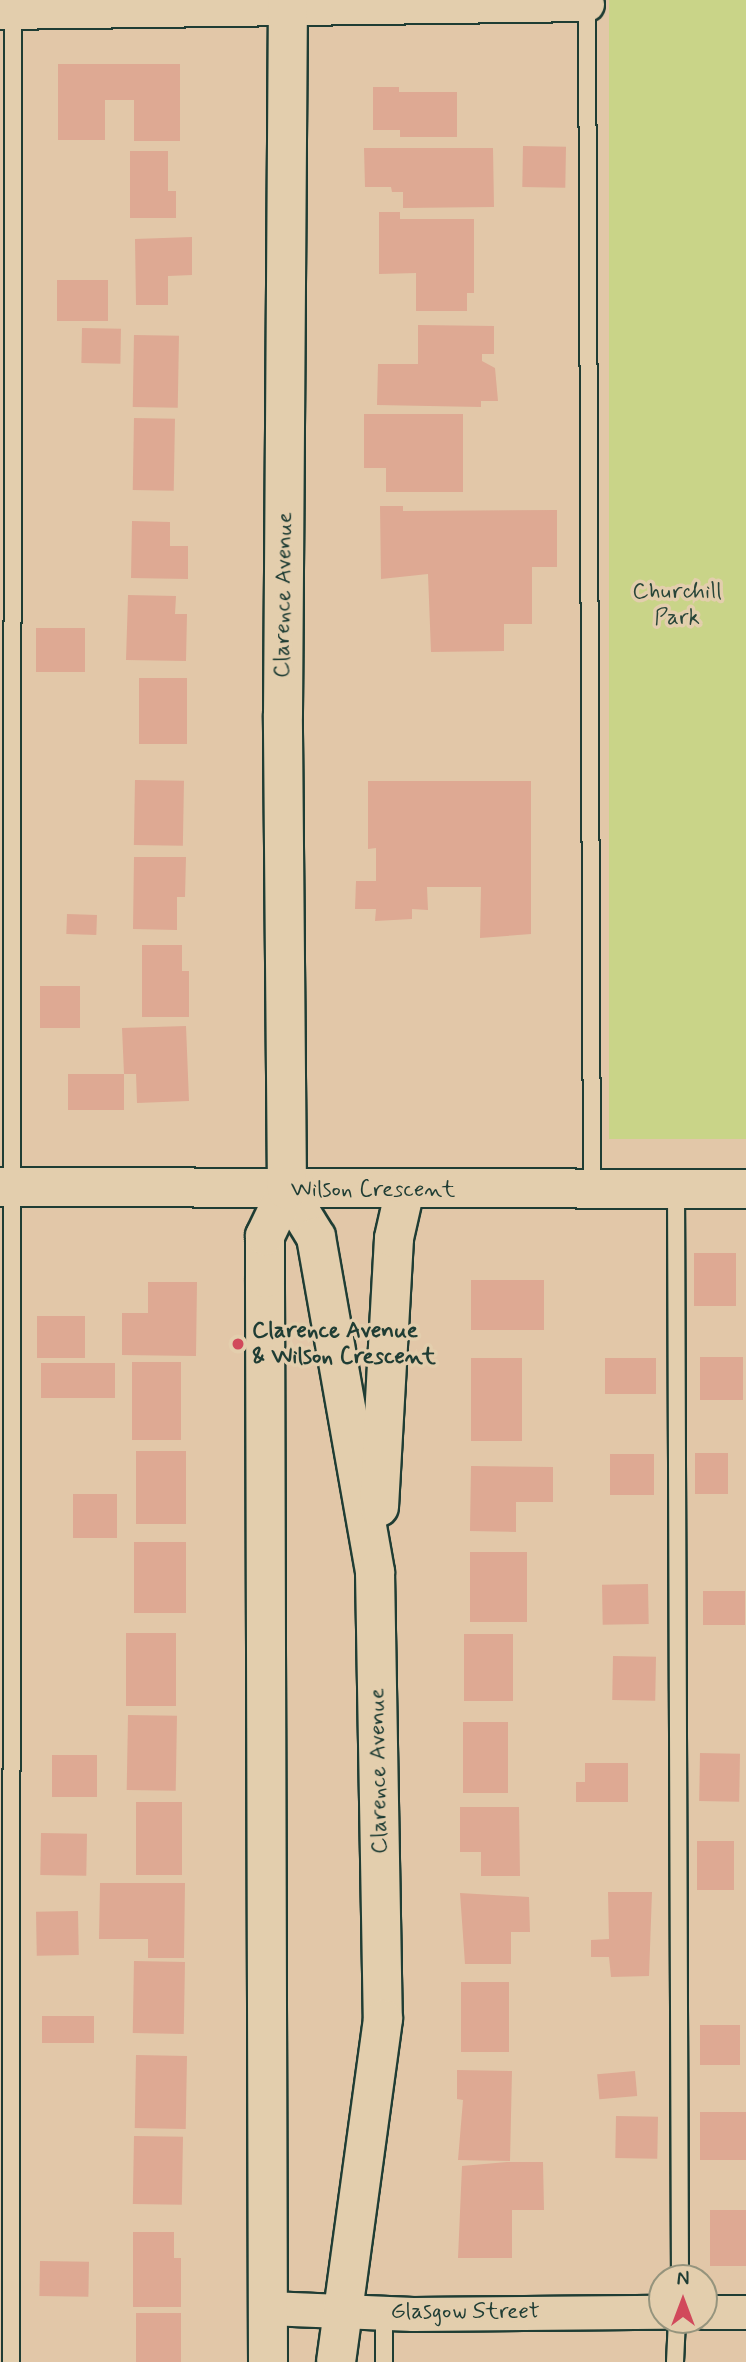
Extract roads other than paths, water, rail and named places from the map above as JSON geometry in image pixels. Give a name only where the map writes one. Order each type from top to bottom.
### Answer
[{"type":"main road","name":"Clarence Avenue","points":[[268,2362],[265,1236],[287,1190],[283,714],[288,5]]},
{"type":"main road","name":"Wilson Crescent","points":[[7,1187],[287,1190],[746,1189]]},
{"type":"main road","points":[[375,1572],[394,1238],[405,1189]]},
{"type":"main road","name":"Clarence Avenue","points":[[287,1190],[316,1237],[375,1572],[383,2019],[336,2362]]},
{"type":"street","points":[[9,8],[587,2]]},
{"type":"street","name":"Glasgow Street","points":[[268,2308],[345,2308],[384,2312],[648,2312]]},
{"type":"street","points":[[718,2312],[746,2312]]},
{"type":"lane","points":[[587,2],[592,1189]]},
{"type":"lane","points":[[9,8],[6,2289],[11,2362]]},
{"type":"lane","points":[[676,1189],[680,2264]]},
{"type":"lane","points":[[384,2312],[384,2362]]},
{"type":"lane","points":[[675,2362],[676,2334]]},
{"type":"place","name":"Clarence Avenue & Wilson Crescent","points":[[238,1344]]},
{"type":"park label","name":"Churchill Park","points":[[677,605]]}]
